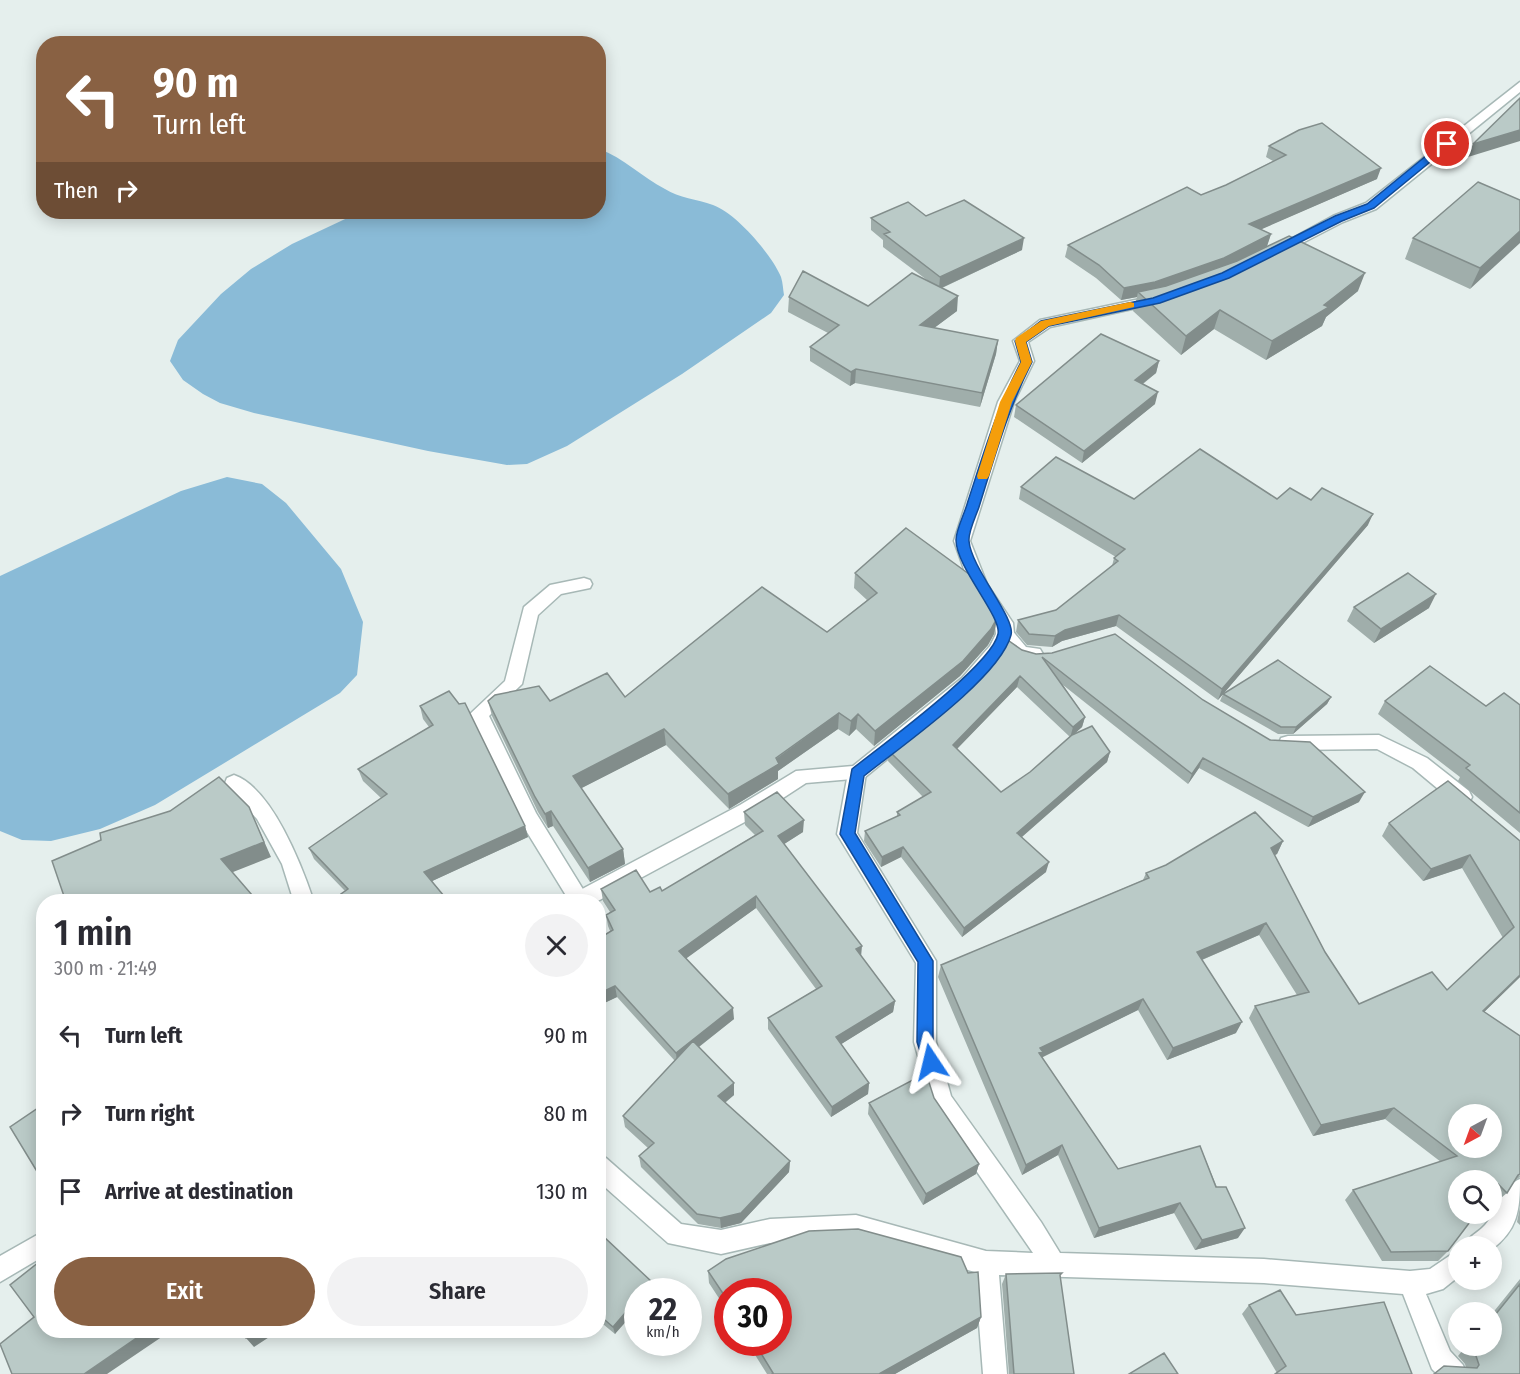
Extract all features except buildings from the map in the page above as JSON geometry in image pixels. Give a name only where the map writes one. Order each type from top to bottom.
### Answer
[{"type":"street","points":[[1264,257],[1338,219],[1371,206],[1520,86]]},
{"type":"street","points":[[589,894],[747,811],[803,776],[857,773],[968,683],[997,650],[1005,634],[1004,623],[980,586],[962,541],[1006,402],[1027,362],[1020,341],[1045,323],[1156,300],[1176,293]]},
{"type":"street","points":[[574,894],[529,818],[479,714],[513,684],[530,612],[556,589],[584,584]]},
{"type":"street","points":[[1005,634],[1021,653],[1055,656]]},
{"type":"street","points":[[1274,743],[1379,742],[1420,763],[1472,806]]},
{"type":"street","points":[[857,773],[847,834],[926,961],[925,1042],[941,1101],[1033,1230],[1052,1263]]},
{"type":"street","points":[[234,783],[264,813],[291,863],[301,894]]},
{"type":"street","points":[[606,1173],[676,1235],[721,1242],[770,1231],[856,1227],[986,1263],[1052,1263],[1264,1271],[1410,1283],[1435,1281],[1448,1270]]},
{"type":"street","points":[[1490,1236],[1520,1190]]},
{"type":"street","points":[[0,1270],[36,1247]]},
{"type":"street","points":[[986,1263],[995,1374]]},
{"type":"street","points":[[1410,1283],[1441,1360],[1454,1374]]},
{"type":"water","points":[[606,152],[670,192],[722,209],[742,225],[776,268],[781,277],[784,295],[771,313],[682,374],[567,446],[527,464],[507,465],[428,451],[254,413],[220,403],[183,380],[170,361],[178,340],[221,294],[251,269],[292,244],[345,219],[606,219]]},
{"type":"water","points":[[227,477],[262,484],[286,503],[341,569],[363,622],[357,675],[340,693],[155,805],[100,829],[51,841],[22,840],[0,831],[0,576],[181,491]]},
{"type":"slow traffic","points":[[983,476],[1006,402],[1027,362],[1020,341],[1045,323],[1069,316],[1130,305]]},
{"type":"route","points":[[931,1062],[925,1042],[926,961],[847,834],[857,773],[968,683],[997,650],[1005,634],[1004,623],[980,586],[962,541],[1006,402],[1027,362],[1020,341],[1045,323],[1069,316],[1156,300],[1226,276],[1338,219],[1371,206],[1447,144]]}]
